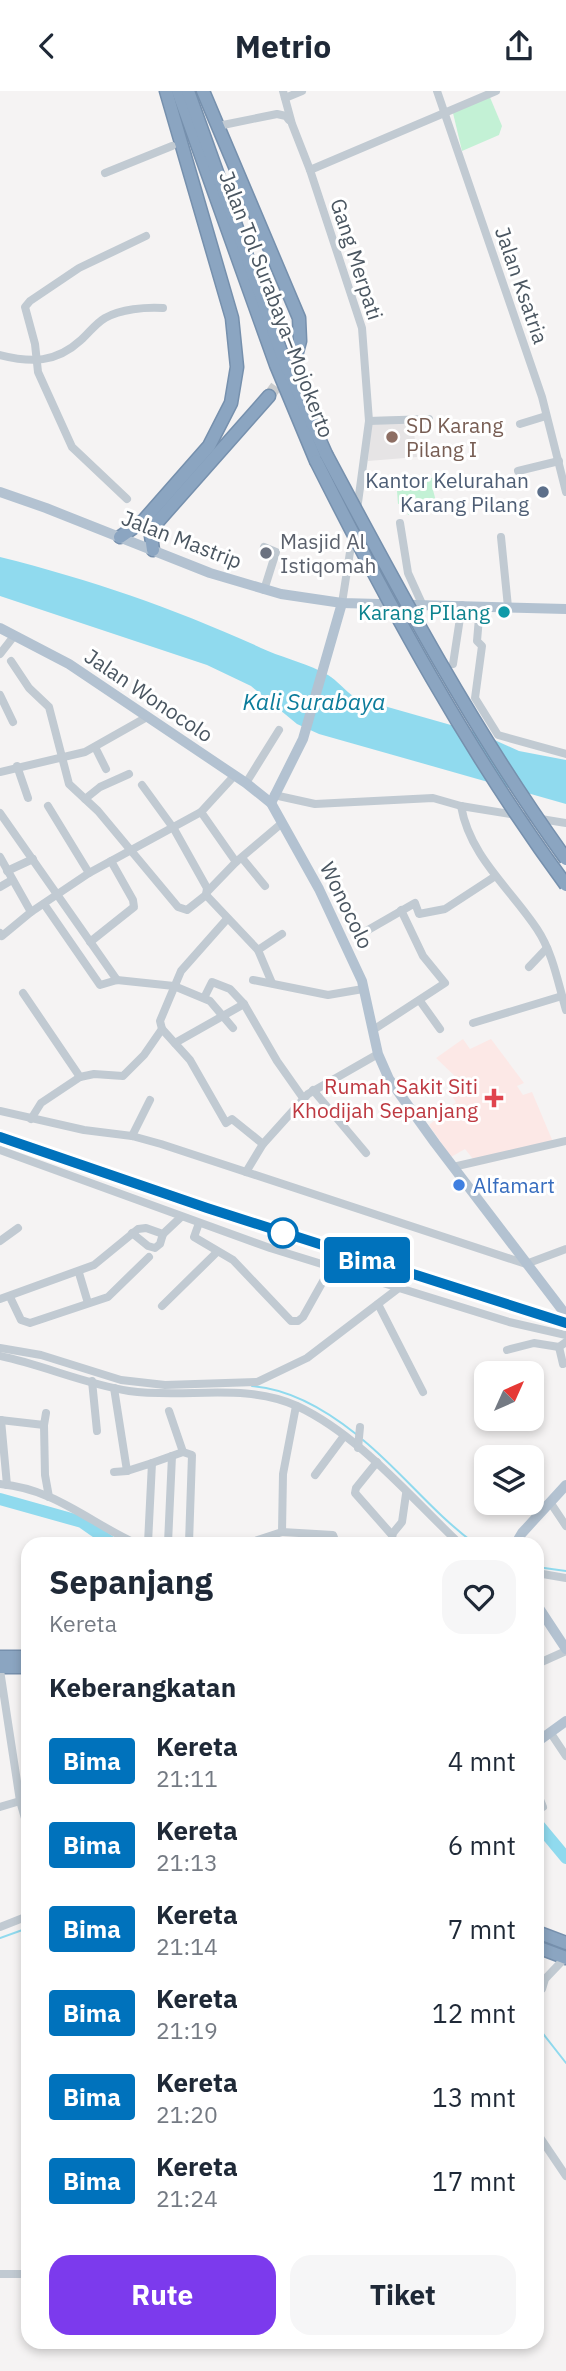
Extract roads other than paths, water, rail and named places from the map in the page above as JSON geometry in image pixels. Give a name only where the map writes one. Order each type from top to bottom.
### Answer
[{"type":"highway","points":[[120,537],[143,521],[209,446],[230,403],[237,367],[232,319],[166,91]]},
{"type":"highway","name":"Jalan Tol Surabaya–Mojokerto","points":[[178,91],[276,365],[374,577],[452,715],[519,820],[566,885]]},
{"type":"highway","name":"Jalan Tol Surabaya–Mojokerto","points":[[188,91],[321,458],[469,712],[566,859]]},
{"type":"highway","points":[[203,91],[299,318],[300,341],[297,352]]},
{"type":"highway","points":[[153,550],[151,536],[154,526],[269,395]]},
{"type":"highway","points":[[0,1657],[21,1657]]},
{"type":"highway","points":[[0,1668],[21,1667]]},
{"type":"highway","points":[[544,1935],[566,1943]]},
{"type":"highway","points":[[544,1950],[566,1958]]},
{"type":"main road","name":"Jalan Mastrip","points":[[0,492],[264,590],[342,603],[566,609]]},
{"type":"main road","points":[[273,799],[303,739],[342,603]]},
{"type":"main road","name":"Jalan Wonocolo","points":[[0,628],[69,664],[234,776],[273,799]]},
{"type":"main road","name":"Wonocolo","points":[[273,799],[282,823],[319,888],[363,989],[378,1054],[389,1079],[566,1315]]},
{"type":"main road","points":[[520,1537],[566,1485]]},
{"type":"main road","points":[[544,1616],[566,1650]]},
{"type":"main road","points":[[544,1737],[566,1721]]},
{"type":"street","points":[[284,95],[302,91]]},
{"type":"street","name":"Jalan Ksatria","points":[[437,91],[547,416],[562,463],[566,492]]},
{"type":"street","points":[[310,170],[496,91]]},
{"type":"street","name":"Gang Merpati","points":[[284,95],[362,328],[369,421],[342,603]]},
{"type":"street","points":[[223,125],[278,114],[286,115],[292,124]]},
{"type":"street","points":[[105,173],[173,146]]},
{"type":"street","points":[[127,499],[72,447],[38,372],[25,312],[27,304],[79,268],[146,236]]},
{"type":"street","points":[[0,355],[37,361],[62,355],[106,317],[148,307],[163,308]]},
{"type":"street","points":[[520,424],[547,416]]},
{"type":"street","points":[[369,421],[429,419]]},
{"type":"street","points":[[517,471],[562,463]]},
{"type":"street","points":[[400,523],[408,573],[424,606]]},
{"type":"street","points":[[501,537],[508,607]]},
{"type":"street","points":[[264,547],[276,552],[264,590]]},
{"type":"street","points":[[453,664],[462,605]]},
{"type":"street","points":[[480,606],[477,641],[482,646],[475,698],[498,735],[566,754]]},
{"type":"street","points":[[0,654],[14,636]]},
{"type":"street","points":[[11,661],[29,688],[49,707],[69,783],[178,907],[187,910],[282,823]]},
{"type":"street","points":[[0,695],[13,722]]},
{"type":"street","points":[[0,772],[96,747],[147,717]]},
{"type":"street","points":[[246,783],[279,730]]},
{"type":"street","points":[[96,747],[106,769]]},
{"type":"street","points":[[17,766],[28,798]]},
{"type":"street","points":[[85,799],[100,787],[129,774]]},
{"type":"street","points":[[1,935],[89,873],[201,812],[234,776]]},
{"type":"street","points":[[142,785],[174,829],[206,894],[258,950],[272,983]]},
{"type":"street","points":[[273,799],[315,804],[433,798],[461,806],[566,823]]},
{"type":"street","points":[[48,806],[89,873]]},
{"type":"street","points":[[461,806],[472,839],[495,877],[538,930],[555,969],[566,1010]]},
{"type":"street","points":[[201,812],[239,860],[265,886]]},
{"type":"street","points":[[0,813],[117,980]]},
{"type":"street","points":[[0,857],[31,912]]},
{"type":"street","points":[[7,871],[33,859]]},
{"type":"street","points":[[90,941],[134,908],[133,900],[111,861]]},
{"type":"street","points":[[368,930],[415,904],[419,913],[445,909],[495,877]]},
{"type":"street","points":[[0,887],[12,880]]},
{"type":"street","points":[[44,904],[100,985],[117,980],[174,986],[204,998],[233,1028]]},
{"type":"street","points":[[373,1030],[444,983],[423,956],[401,911]]},
{"type":"street","points":[[227,919],[182,969],[160,1021],[162,1029],[190,1061],[226,1123],[232,1119],[263,1144]]},
{"type":"street","points":[[258,950],[282,934]]},
{"type":"street","points":[[529,967],[547,948]]},
{"type":"street","points":[[555,969],[566,964]]},
{"type":"street","points":[[253,980],[328,995],[363,989]]},
{"type":"street","points":[[204,998],[212,982],[230,989],[244,1004],[270,1050],[303,1098]]},
{"type":"street","points":[[23,993],[80,1077]]},
{"type":"street","points":[[473,1023],[562,996]]},
{"type":"street","points":[[420,1001],[440,1029]]},
{"type":"street","points":[[175,1043],[244,1004]]},
{"type":"street","points":[[31,1119],[41,1103],[80,1077],[94,1074],[123,1076],[144,1055],[162,1029]]},
{"type":"street","points":[[246,1172],[263,1144],[303,1098],[378,1054]]},
{"type":"street","points":[[313,1090],[366,1153]]},
{"type":"street","points":[[132,1136],[150,1100]]},
{"type":"street","points":[[0,1111],[84,1130],[132,1136],[526,1264],[566,1249]]},
{"type":"street","points":[[453,1167],[566,1141]]},
{"type":"street","points":[[0,1150],[181,1217],[331,1267],[509,1322],[566,1335]]},
{"type":"street","points":[[132,1233],[152,1248],[160,1244],[163,1234],[181,1217]]},
{"type":"street","points":[[199,1223],[194,1237],[233,1260],[295,1322],[303,1317],[331,1267]]},
{"type":"street","points":[[0,1241],[18,1228]]},
{"type":"street","points":[[0,1299],[79,1273],[94,1265],[132,1233],[142,1228],[163,1234]]},
{"type":"street","points":[[163,1306],[217,1252]]},
{"type":"street","points":[[10,1297],[16,1314],[24,1323],[108,1297],[149,1258]]},
{"type":"street","points":[[79,1273],[88,1304]]},
{"type":"street","points":[[253,1387],[307,1358],[400,1287]]},
{"type":"street","points":[[378,1304],[424,1392]]},
{"type":"street","points":[[508,1350],[534,1343],[562,1344],[563,1364]]},
{"type":"street","points":[[0,1348],[128,1385],[152,1388],[253,1387],[296,1406],[344,1436],[360,1439],[406,1494],[452,1537]]},
{"type":"street","points":[[0,1356],[40,1360],[114,1388],[128,1385]]},
{"type":"street","points":[[92,1381],[97,1431]]},
{"type":"street","points":[[114,1388],[127,1471]]},
{"type":"street","points":[[282,1532],[283,1474],[296,1406]]},
{"type":"street","points":[[169,1411],[188,1454],[189,1537]]},
{"type":"street","points":[[46,1413],[45,1475],[49,1497]]},
{"type":"street","points":[[44,1425],[1,1420],[3,1485],[49,1497],[86,1513],[125,1537]]},
{"type":"street","points":[[315,1475],[344,1436]]},
{"type":"street","points":[[114,1472],[127,1471],[172,1456],[188,1454]]},
{"type":"street","points":[[168,1537],[172,1456]]},
{"type":"street","points":[[377,1462],[355,1493],[391,1536],[402,1522],[406,1494]]},
{"type":"street","points":[[148,1537],[152,1463]]},
{"type":"street","points":[[550,1502],[566,1526]]},
{"type":"street","points":[[267,1537],[282,1532],[334,1537]]},
{"type":"street","points":[[544,1574],[566,1578]]},
{"type":"street","points":[[544,1661],[566,1650]]},
{"type":"street","points":[[0,1668],[21,1804]]},
{"type":"street","points":[[550,1733],[566,1756]]},
{"type":"street","points":[[0,1807],[20,1801]]},
{"type":"street","points":[[0,1927],[21,1919]]},
{"type":"street","points":[[544,1982],[566,1958]]},
{"type":"street","points":[[544,2143],[566,2176]]},
{"type":"street","points":[[0,2274],[21,2274]]},
{"type":"water","name":"Kali Surabaya","points":[[0,557],[103,586],[202,622],[321,671],[356,698],[479,733],[519,751],[566,760],[566,804],[319,734],[297,724],[251,686],[207,665],[0,596]]},
{"type":"waterway","points":[[252,1386],[294,1396],[333,1417],[356,1434]]},
{"type":"waterway","points":[[363,1440],[466,1537]]},
{"type":"waterway","points":[[0,1499],[82,1522],[103,1537]]},
{"type":"waterway","points":[[544,1568],[566,1571]]},
{"type":"waterway","points":[[544,1831],[566,1858]]},
{"type":"waterway","points":[[0,1938],[21,1930]]},
{"type":"waterway","points":[[544,2035],[566,2063]]},
{"type":"tunnel","points":[[269,396],[291,366],[297,352]]},
{"type":"railway","points":[[0,1132],[144,1182],[566,1318]]},
{"type":"train","name":"Bima","points":[[0,1137],[142,1187],[566,1323]]},
{"type":"place","name":"SD Karang Pilang I","points":[[392,437]]},
{"type":"place","name":"Kantor Kelurahan Karang Pilang","points":[[543,492]]},
{"type":"place","name":"Masjid Al Istiqomah","points":[[266,553]]},
{"type":"place","name":"Karang PIlang","points":[[504,612]]},
{"type":"place","name":"Rumah Sakit Siti Khodijah Sepanjang","points":[[494,1098]]},
{"type":"place","name":"Alfamart","points":[[459,1185]]}]
